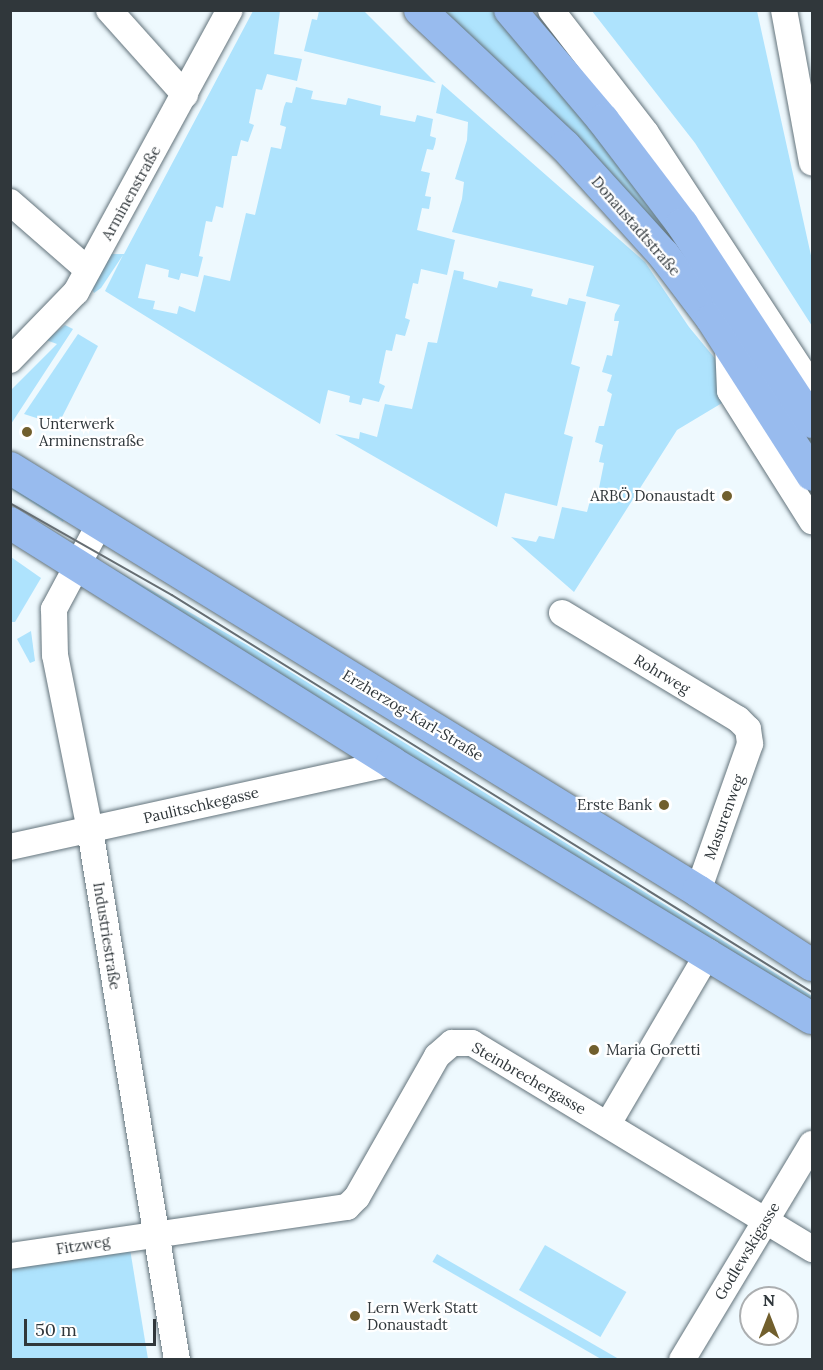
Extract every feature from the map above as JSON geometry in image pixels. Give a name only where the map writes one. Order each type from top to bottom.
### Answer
[{"type":"main road","name":"Donaustadtstraße","points":[[420,10],[565,146],[663,254],[728,343],[813,475]]},
{"type":"main road","points":[[510,10],[603,120],[682,224],[813,422]]},
{"type":"main road","name":"Erzherzog-Karl-Straße","points":[[10,468],[698,891],[813,965]]},
{"type":"main road","points":[[10,523],[392,762],[709,952],[813,1018]]},
{"type":"street","points":[[108,10],[185,95]]},
{"type":"street","name":"Arminenstraße","points":[[10,360],[76,292],[230,10]]},
{"type":"street","points":[[551,10],[646,133],[803,357],[813,387]]},
{"type":"street","points":[[784,10],[813,162]]},
{"type":"street","points":[[10,202],[88,270]]},
{"type":"street","points":[[728,343],[730,391],[813,521]]},
{"type":"street","name":"Industriestraße","points":[[100,523],[54,609],[53,632],[90,830],[177,1359]]},
{"type":"street","name":"Rohrweg","points":[[562,613],[738,719],[748,729],[750,744]]},
{"type":"street","name":"Masurenweg","points":[[698,891],[750,744]]},
{"type":"street","name":"Paulitschkegasse","points":[[10,847],[392,762]]},
{"type":"street","points":[[608,1124],[709,952]]},
{"type":"street","name":"Steinbrechergasse","points":[[156,1234],[347,1207],[357,1197],[437,1056],[452,1043],[472,1043],[813,1249]]},
{"type":"street","name":"Godlewskigasse","points":[[682,1359],[813,1144]]},
{"type":"street","name":"Fitzweg","points":[[10,1256],[156,1234]]},
{"type":"shaded area","points":[[253,11],[280,11],[274,54],[302,59],[297,81],[267,74],[262,90],[256,89],[249,123],[254,125],[248,142],[241,140],[237,156],[232,156],[223,208],[216,206],[212,222],[206,221],[199,256],[203,257],[198,277],[181,273],[179,280],[168,277],[169,270],[146,264],[138,298],[155,301],[153,309],[177,314],[179,306],[195,312],[204,275],[230,281],[246,213],[255,215],[271,147],[281,149],[286,127],[280,125],[284,107],[286,102],[292,103],[296,87],[313,91],[311,99],[346,105],[348,98],[381,106],[380,115],[415,122],[417,115],[433,119],[430,136],[436,138],[435,144],[433,150],[427,149],[421,171],[430,173],[425,196],[431,197],[429,209],[422,208],[417,230],[455,240],[447,275],[421,269],[418,284],[413,283],[405,318],[410,320],[405,336],[396,334],[392,351],[386,350],[379,383],[385,386],[379,402],[363,398],[361,405],[349,402],[350,396],[328,390],[320,424],[105,291],[123,255],[101,288],[94,293],[91,287],[111,254],[124,254]]},
{"type":"shaded area","points":[[319,11],[364,11],[436,83],[304,51],[312,19],[317,20]]},
{"type":"shaded area","points":[[434,11],[496,11],[601,134],[739,325],[812,442],[812,461],[773,399]]},
{"type":"shaded area","points":[[592,11],[757,11],[812,260],[812,326],[695,143]]},
{"type":"shaded area","points":[[442,84],[645,262],[689,327],[742,391],[677,430],[574,592],[511,537],[536,542],[539,536],[554,539],[562,507],[587,512],[591,497],[597,498],[604,463],[599,462],[603,445],[595,442],[599,426],[604,426],[612,394],[607,391],[612,375],[602,372],[607,355],[612,356],[619,321],[614,321],[615,314],[620,305],[586,296],[594,266],[452,232],[462,199],[464,182],[455,179],[467,140],[468,122],[436,113]]},
{"type":"shaded area","points":[[454,270],[464,272],[463,279],[497,288],[499,281],[533,289],[531,296],[567,305],[569,298],[586,302],[571,364],[580,367],[564,434],[573,437],[557,506],[505,493],[497,527],[335,434],[359,439],[360,432],[377,437],[385,404],[412,409],[428,342],[437,343]]},
{"type":"shaded area","points":[[65,325],[73,329],[11,424],[11,390],[57,344],[46,340]]},
{"type":"shaded area","points":[[78,334],[98,346],[58,425],[24,414]]},
{"type":"shaded area","points":[[10,480],[64,520],[63,522],[11,489]]},
{"type":"shaded area","points":[[11,557],[41,578],[15,622],[11,622]]},
{"type":"shaded area","points":[[114,569],[247,645],[812,996],[812,1007],[111,573]]},
{"type":"shaded area","points":[[31,631],[35,661],[30,663],[17,639]]},
{"type":"shaded area","points":[[545,1245],[626,1292],[600,1337],[519,1290]]},
{"type":"shaded area","points":[[130,1249],[148,1359],[11,1360],[11,1265]]},
{"type":"shaded area","points":[[437,1254],[621,1360],[603,1360],[432,1262]]},
{"type":"tram line","points":[[10,503],[172,595],[812,992]]},
{"type":"place","name":"Unterwerk Arminenstraße","points":[[27,432]]},
{"type":"place","name":"ARBÖ Donaustadt","points":[[727,496]]},
{"type":"place","name":"Erste Bank","points":[[664,805]]},
{"type":"place","name":"Maria Goretti","points":[[594,1050]]},
{"type":"place","name":"Lern Werk Statt Donaustadt","points":[[355,1316]]}]
